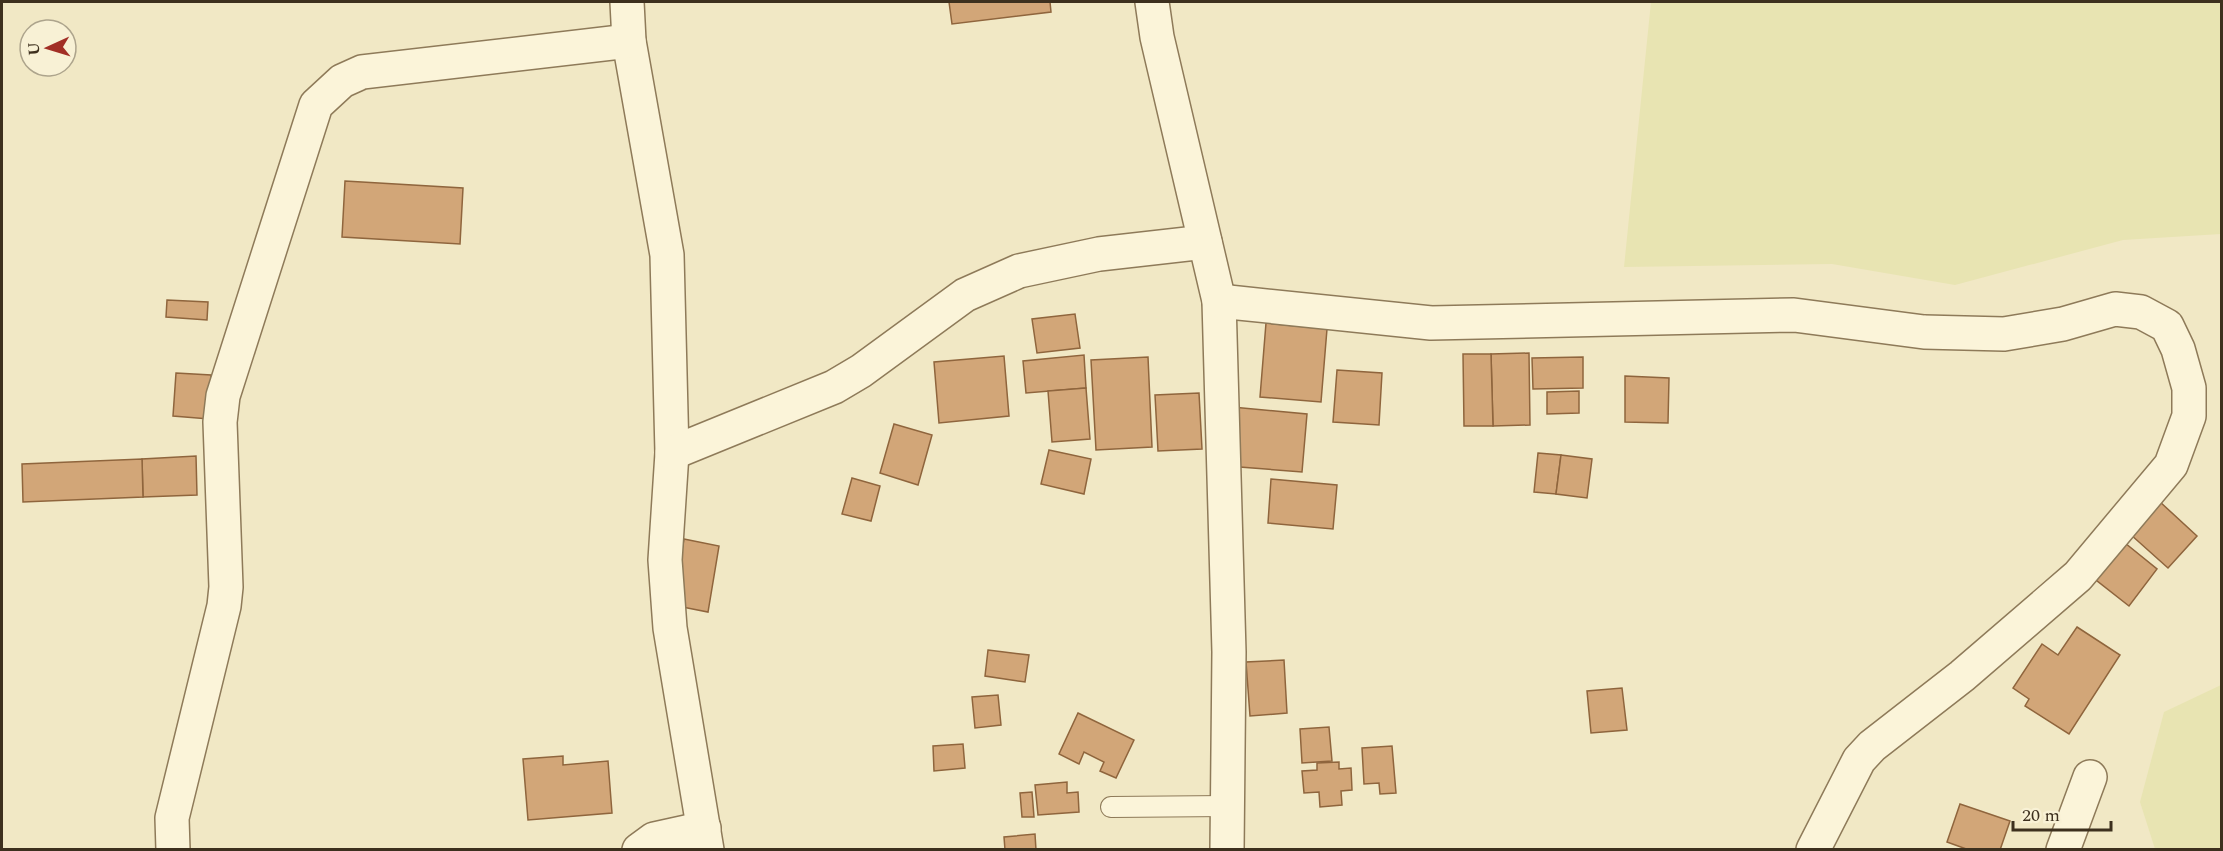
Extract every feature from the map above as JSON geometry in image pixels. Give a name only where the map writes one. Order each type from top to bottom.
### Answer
[{"type":"street","points":[[627,2],[629,41],[667,255],[672,453],[665,560],[670,628],[705,839],[654,839],[639,849]]},
{"type":"street","points":[[1152,2],[1157,37],[1219,301],[1229,652],[1227,849]]},
{"type":"street","points":[[173,849],[172,818],[224,606],[226,587],[220,422],[223,396],[316,105],[342,81],[362,72],[629,41]]},
{"type":"street","points":[[672,453],[834,387],[861,371],[965,295],[1019,271],[1099,254],[1205,242]]},
{"type":"street","points":[[1219,301],[1431,323],[1794,315],[1924,332],[2004,334],[2062,324],[2115,309],[2141,312],[2167,326],[2178,349],[2189,388],[2188,416],[2171,465],[2079,576],[1962,676],[1872,746],[1859,760],[1813,849]]},
{"type":"street","points":[[2063,849],[2090,777]]},
{"type":"lane","points":[[1111,807],[1227,806]]},
{"type":"shaded area","points":[[1651,2],[2221,2],[2221,234],[2123,240],[1955,285],[1832,264],[1624,267]]},
{"type":"shaded area","points":[[2221,685],[2221,849],[2155,849],[2140,802],[2164,712]]},
{"type":"building","points":[[949,2],[1050,2],[1051,12],[952,24]]},
{"type":"building","points":[[345,181],[463,188],[460,244],[342,237]]},
{"type":"building","points":[[167,300],[208,302],[207,320],[166,317]]},
{"type":"building","points":[[1075,314],[1080,348],[1037,353],[1032,319]]},
{"type":"building","points":[[1266,323],[1327,329],[1321,402],[1260,397]]},
{"type":"building","points":[[1529,353],[1530,425],[1493,426],[1491,354]]},
{"type":"building","points":[[1463,354],[1491,354],[1493,426],[1464,426]]},
{"type":"building","points":[[1084,355],[1086,388],[1026,393],[1023,361]]},
{"type":"building","points":[[1004,356],[1009,416],[939,423],[934,362]]},
{"type":"building","points":[[1148,357],[1152,447],[1096,450],[1091,360]]},
{"type":"building","points":[[1583,357],[1583,388],[1533,389],[1532,358]]},
{"type":"building","points":[[1337,370],[1382,373],[1379,425],[1333,422]]},
{"type":"building","points":[[176,373],[211,375],[209,419],[173,416]]},
{"type":"building","points":[[1625,376],[1669,378],[1668,423],[1625,422]]},
{"type":"building","points":[[1086,388],[1090,439],[1052,442],[1048,391]]},
{"type":"building","points":[[1579,391],[1579,413],[1547,414],[1547,392]]},
{"type":"building","points":[[1199,393],[1202,449],[1158,451],[1155,395]]},
{"type":"building","points":[[1232,407],[1307,414],[1302,472],[1227,466]]},
{"type":"building","points":[[894,424],[932,435],[918,485],[880,473]]},
{"type":"building","points":[[1049,450],[1091,459],[1084,494],[1041,484]]},
{"type":"building","points":[[1538,453],[1561,455],[1556,494],[1534,492]]},
{"type":"building","points":[[1561,455],[1592,459],[1587,498],[1556,494]]},
{"type":"building","points":[[196,456],[197,495],[143,497],[142,459]]},
{"type":"building","points":[[142,459],[143,497],[23,502],[22,464]]},
{"type":"building","points":[[852,478],[880,486],[871,521],[842,514]]},
{"type":"building","points":[[1271,479],[1337,485],[1333,529],[1268,523]]},
{"type":"building","points":[[2159,501],[2197,536],[2168,568],[2130,534]]},
{"type":"building","points":[[684,539],[719,546],[708,612],[672,605]]},
{"type":"building","points":[[2125,543],[2157,569],[2129,606],[2096,580]]},
{"type":"building","points":[[2077,627],[2120,655],[2069,734],[2025,706],[2029,699],[2013,688],[2042,644],[2058,655]]},
{"type":"building","points":[[988,650],[1029,655],[1025,682],[985,676]]},
{"type":"building","points":[[1284,660],[1287,713],[1250,716],[1246,662]]},
{"type":"building","points":[[1622,688],[1627,730],[1591,733],[1587,691]]},
{"type":"building","points":[[998,695],[1001,725],[975,728],[972,697]]},
{"type":"building","points":[[1078,713],[1134,740],[1116,778],[1100,771],[1104,762],[1084,752],[1079,764],[1059,754]]},
{"type":"building","points":[[1329,727],[1332,761],[1302,763],[1300,729]]},
{"type":"building","points":[[963,744],[965,768],[934,771],[933,746]]},
{"type":"building","points":[[1392,746],[1396,793],[1380,794],[1379,783],[1364,784],[1362,748]]},
{"type":"building","points":[[563,756],[563,765],[608,761],[612,813],[528,820],[523,759]]},
{"type":"building","points":[[1339,762],[1339,769],[1351,768],[1352,790],[1341,791],[1342,805],[1320,807],[1319,792],[1304,793],[1302,771],[1317,770],[1317,763]]},
{"type":"building","points":[[1067,782],[1067,793],[1078,792],[1079,812],[1038,815],[1035,785]]},
{"type":"building","points":[[1032,792],[1034,817],[1022,817],[1020,793]]},
{"type":"building","points":[[1960,804],[2010,821],[2000,850],[1969,850],[1947,842]]},
{"type":"building","points":[[1035,834],[1036,850],[1005,850],[1004,837]]}]
